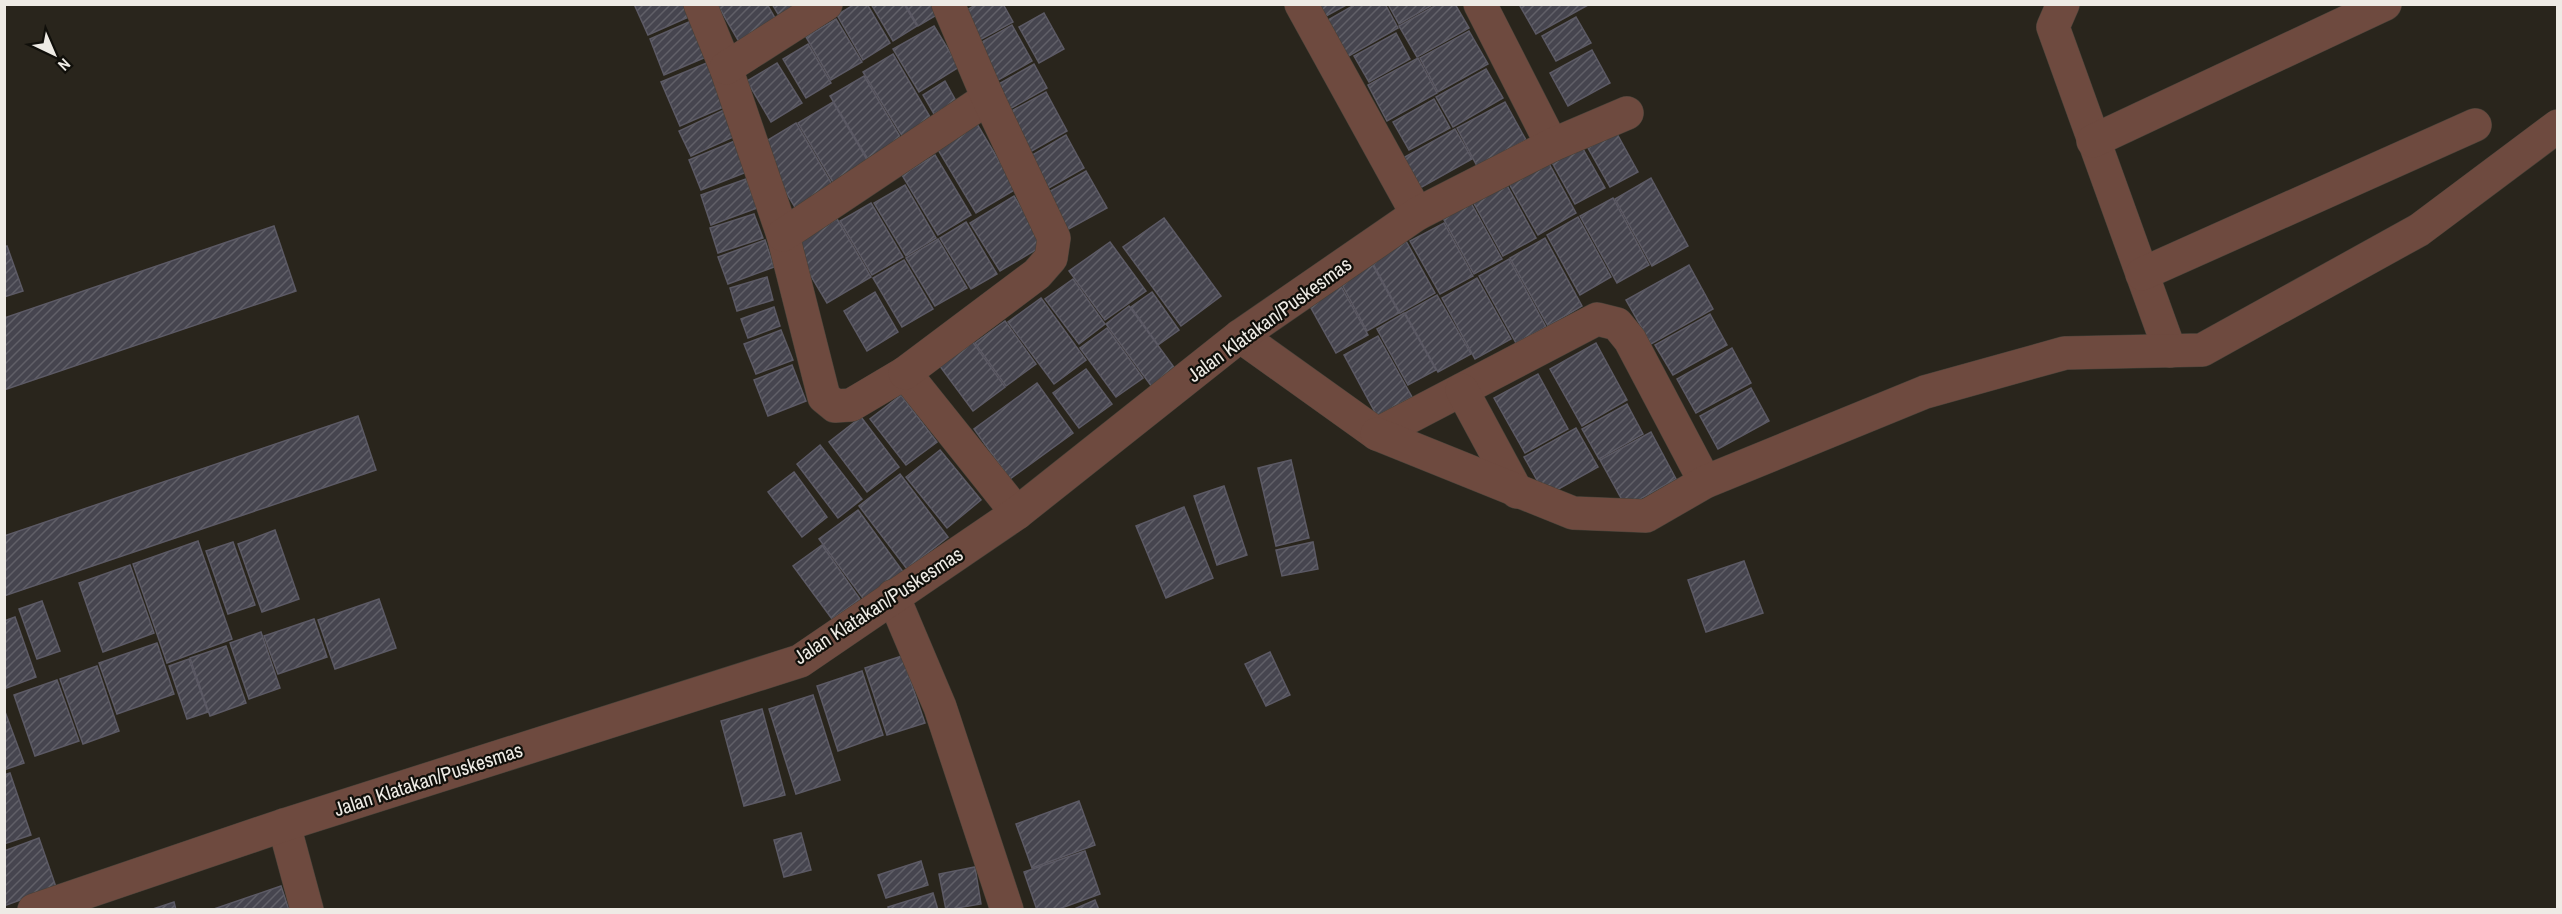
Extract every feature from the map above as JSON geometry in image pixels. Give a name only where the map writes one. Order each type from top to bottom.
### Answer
[{"type":"street","points":[[700,4],[726,68],[783,235],[824,398],[835,406],[851,405],[905,373],[1037,274],[1051,258],[1054,238],[987,98],[948,4]]},
{"type":"street","points":[[726,68],[825,4]]},
{"type":"street","points":[[1301,4],[1417,214]]},
{"type":"street","points":[[1480,4],[1552,144]]},
{"type":"street","points":[[2063,4],[2054,27],[2170,351]]},
{"type":"street","points":[[2093,141],[2385,4]]},
{"type":"street","points":[[783,235],[987,98]]},
{"type":"street","name":"Jalan Klatakan/Puskesmas","points":[[34,909],[284,825],[800,660],[1017,513],[1240,336],[1417,214],[1552,144],[1627,112]]},
{"type":"street","points":[[2142,274],[2475,125]]},
{"type":"street","points":[[1240,336],[1377,434],[1573,513],[1646,516],[1705,482],[1925,392],[2065,353],[2202,350],[2419,230],[2558,126]]},
{"type":"street","points":[[1377,434],[1597,319],[1617,324],[1630,340],[1705,482]]},
{"type":"street","points":[[905,373],[1017,513]]},
{"type":"street","points":[[1462,390],[1517,492]]},
{"type":"street","points":[[893,596],[940,707],[1007,909]]},
{"type":"street","points":[[284,825],[308,909]]},
{"type":"building","points":[[634,4],[699,4],[702,11],[648,35]]},
{"type":"building","points":[[717,4],[767,4],[779,25],[742,47]]},
{"type":"building","points":[[772,4],[811,4],[784,24]]},
{"type":"building","points":[[855,4],[867,4],[890,43],[863,60],[837,15]]},
{"type":"building","points":[[871,4],[904,4],[917,26],[893,41]]},
{"type":"building","points":[[905,4],[935,4],[940,13],[918,26]]},
{"type":"building","points":[[977,4],[1003,4],[1013,22],[976,42],[960,14]]},
{"type":"building","points":[[1311,4],[1348,4],[1319,20]]},
{"type":"building","points":[[1356,4],[1385,4],[1398,28],[1340,61],[1321,24]]},
{"type":"building","points":[[1388,4],[1434,4],[1399,24]]},
{"type":"building","points":[[1438,4],[1455,4],[1469,28],[1417,57],[1399,26]]},
{"type":"building","points":[[1524,4],[1588,5],[1536,34],[1520,6]]},
{"type":"building","points":[[1044,13],[1064,49],[1039,63],[1019,27]]},
{"type":"building","points":[[1576,17],[1591,43],[1556,61],[1542,36]]},
{"type":"building","points":[[698,18],[713,54],[664,75],[650,39]]},
{"type":"building","points":[[836,19],[862,62],[831,80],[806,37]]},
{"type":"building","points":[[1012,25],[1032,61],[993,83],[973,47]]},
{"type":"building","points":[[934,26],[959,67],[919,92],[893,49]]},
{"type":"building","points":[[1469,31],[1488,64],[1438,92],[1420,58]]},
{"type":"building","points":[[1396,33],[1410,59],[1369,82],[1354,56]]},
{"type":"building","points":[[808,44],[831,83],[806,98],[783,59]]},
{"type":"building","points":[[1592,50],[1610,83],[1568,106],[1550,73]]},
{"type":"building","points":[[893,54],[933,122],[904,139],[863,72]]},
{"type":"building","points":[[1418,58],[1437,93],[1387,121],[1368,85]]},
{"type":"building","points":[[709,62],[728,105],[680,126],[661,82]]},
{"type":"building","points":[[777,63],[802,103],[771,122],[747,81]]},
{"type":"building","points":[[1034,64],[1047,88],[1008,110],[995,86]]},
{"type":"building","points":[[1486,69],[1503,98],[1453,127],[1436,97]]},
{"type":"building","points":[[864,76],[905,145],[872,166],[830,96]]},
{"type":"building","points":[[945,81],[956,101],[934,114],[923,95]]},
{"type":"building","points":[[1046,92],[1067,131],[1030,152],[1008,113]]},
{"type":"building","points":[[1434,99],[1450,128],[1409,150],[1393,122]]},
{"type":"building","points":[[833,102],[872,168],[837,189],[798,123]]},
{"type":"building","points":[[1505,102],[1526,140],[1477,166],[1457,128]]},
{"type":"building","points":[[728,108],[740,134],[691,156],[679,131]]},
{"type":"building","points":[[796,123],[833,186],[796,209],[758,146]]},
{"type":"building","points":[[977,124],[1016,189],[976,213],[937,148]]},
{"type":"building","points":[[1455,129],[1472,159],[1420,188],[1403,158]]},
{"type":"building","points":[[1616,132],[1638,172],[1610,187],[1588,148]]},
{"type":"building","points":[[1066,135],[1084,168],[1047,189],[1029,157]]},
{"type":"building","points":[[737,140],[749,171],[701,190],[689,160]]},
{"type":"building","points":[[1578,140],[1605,188],[1575,204],[1549,157]]},
{"type":"building","points":[[935,155],[971,215],[938,235],[902,175]]},
{"type":"building","points":[[1546,158],[1576,213],[1538,235],[1507,180]]},
{"type":"building","points":[[1086,171],[1107,208],[1065,231],[1045,194]]},
{"type":"building","points":[[1651,178],[1688,246],[1652,266],[1615,199]]},
{"type":"building","points":[[746,179],[757,208],[711,225],[701,195]]},
{"type":"building","points":[[1504,180],[1536,238],[1503,256],[1471,198]]},
{"type":"building","points":[[905,185],[936,238],[906,256],[874,203]]},
{"type":"building","points":[[1014,196],[1044,245],[1000,271],[970,223]]},
{"type":"building","points":[[1613,198],[1649,265],[1617,283],[1580,216]]},
{"type":"building","points":[[871,203],[903,257],[872,275],[840,221]]},
{"type":"building","points":[[1471,203],[1502,259],[1474,274],[1443,218]]},
{"type":"building","points":[[754,214],[763,238],[718,253],[710,228]]},
{"type":"building","points":[[1578,217],[1611,277],[1580,295],[1547,235]]},
{"type":"building","points":[[1164,218],[1221,296],[1181,326],[1123,247]]},
{"type":"building","points":[[837,219],[871,277],[827,303],[793,246]]},
{"type":"building","points":[[966,222],[997,274],[971,289],[940,238]]},
{"type":"building","points":[[1444,223],[1473,276],[1440,294],[1410,241]]},
{"type":"building","points":[[274,226],[296,291],[4,390],[4,318]]},
{"type":"building","points":[[1545,238],[1582,306],[1548,326],[1510,258]]},
{"type":"building","points":[[938,239],[967,288],[935,306],[906,258]]},
{"type":"building","points":[[765,240],[774,267],[728,284],[718,257]]},
{"type":"building","points":[[1406,241],[1435,293],[1400,313],[1371,260]]},
{"type":"building","points":[[1110,242],[1146,291],[1105,320],[1069,271]]},
{"type":"building","points":[[7,246],[23,291],[4,297],[4,247]]},
{"type":"building","points":[[1509,259],[1546,327],[1516,343],[1479,276]]},
{"type":"building","points":[[904,260],[933,309],[902,327],[873,278]]},
{"type":"building","points":[[1371,262],[1399,313],[1367,331],[1339,279]]},
{"type":"building","points":[[1689,265],[1713,309],[1651,344],[1626,300]]},
{"type":"building","points":[[767,277],[773,300],[737,311],[730,288]]},
{"type":"building","points":[[1477,278],[1511,339],[1475,359],[1442,298]]},
{"type":"building","points":[[1073,279],[1105,324],[1079,344],[1045,299]]},
{"type":"building","points":[[1338,281],[1368,335],[1336,353],[1306,299]]},
{"type":"building","points":[[875,292],[898,332],[867,351],[844,311]]},
{"type":"building","points":[[1152,292],[1179,330],[1158,345],[1131,307]]},
{"type":"building","points":[[1437,295],[1471,354],[1438,372],[1405,313]]},
{"type":"building","points":[[1041,298],[1086,360],[1054,384],[1008,322]]},
{"type":"building","points":[[1129,306],[1176,370],[1152,387],[1106,324]]},
{"type":"building","points":[[774,307],[780,326],[748,338],[741,319]]},
{"type":"building","points":[[1404,313],[1436,370],[1408,385],[1377,329]]},
{"type":"building","points":[[1710,314],[1727,345],[1673,375],[1655,345]]},
{"type":"building","points":[[1005,321],[1036,364],[1006,386],[975,343]]},
{"type":"building","points":[[1107,328],[1143,378],[1116,397],[1080,348]]},
{"type":"building","points":[[781,330],[793,360],[756,374],[744,344]]},
{"type":"building","points":[[1378,336],[1412,397],[1377,416],[1344,355]]},
{"type":"building","points":[[972,341],[1005,387],[973,411],[939,365]]},
{"type":"building","points":[[1596,343],[1627,400],[1582,426],[1550,369]]},
{"type":"building","points":[[1732,348],[1751,383],[1696,413],[1677,379]]},
{"type":"building","points":[[792,365],[806,401],[768,416],[754,380]]},
{"type":"building","points":[[1086,369],[1112,404],[1079,428],[1053,393]]},
{"type":"building","points":[[1538,374],[1568,429],[1525,453],[1494,398]]},
{"type":"building","points":[[1037,383],[1073,433],[1010,479],[974,429]]},
{"type":"building","points":[[1751,388],[1769,421],[1718,449],[1700,416]]},
{"type":"building","points":[[901,395],[937,442],[906,465],[870,419]]},
{"type":"building","points":[[1627,404],[1643,434],[1599,459],[1582,429]]},
{"type":"building","points":[[358,416],[376,470],[4,596],[4,536]]},
{"type":"building","points":[[861,417],[899,467],[867,492],[829,442]]},
{"type":"building","points":[[1576,428],[1598,467],[1546,496],[1524,457]]},
{"type":"building","points":[[1651,432],[1676,479],[1626,507],[1600,460]]},
{"type":"building","points":[[820,445],[862,499],[838,518],[797,464]]},
{"type":"building","points":[[940,450],[981,500],[947,528],[906,477]]},
{"type":"building","points":[[1291,460],[1309,538],[1276,546],[1258,468]]},
{"type":"building","points":[[794,472],[827,517],[802,537],[768,492]]},
{"type":"building","points":[[900,474],[948,537],[907,569],[859,506]]},
{"type":"building","points":[[1224,486],[1247,555],[1217,565],[1194,496]]},
{"type":"building","points":[[1184,507],[1213,578],[1166,598],[1136,526]]},
{"type":"building","points":[[858,510],[904,573],[865,601],[819,539]]},
{"type":"building","points":[[275,530],[299,599],[262,612],[238,544]]},
{"type":"building","points":[[198,541],[232,639],[167,663],[133,564]]},
{"type":"building","points":[[233,542],[255,605],[228,614],[206,551]]},
{"type":"building","points":[[1313,542],[1318,569],[1282,576],[1276,550]]},
{"type":"building","points":[[822,545],[860,599],[832,619],[793,566]]},
{"type":"building","points":[[1744,561],[1763,613],[1706,632],[1688,580]]},
{"type":"building","points":[[130,565],[154,633],[103,652],[79,583]]},
{"type":"building","points":[[379,599],[396,648],[335,669],[318,620]]},
{"type":"building","points":[[42,601],[60,651],[37,659],[19,609]]},
{"type":"building","points":[[15,617],[36,677],[4,689],[4,621]]},
{"type":"building","points":[[314,619],[327,657],[278,674],[264,636]]},
{"type":"building","points":[[261,632],[280,688],[249,699],[230,643]]},
{"type":"building","points":[[157,643],[174,694],[117,714],[99,663]]},
{"type":"building","points":[[226,646],[246,703],[210,716],[190,658]]},
{"type":"building","points":[[1270,652],[1290,695],[1266,706],[1245,664]]},
{"type":"building","points":[[902,656],[925,723],[887,735],[865,668]]},
{"type":"building","points":[[189,659],[208,712],[187,719],[169,666]]},
{"type":"building","points":[[97,666],[119,731],[83,744],[60,679]]},
{"type":"building","points":[[862,671],[883,735],[838,751],[817,686]]},
{"type":"building","points":[[57,680],[79,741],[35,756],[14,695]]},
{"type":"building","points":[[813,695],[840,780],[796,794],[769,709]]},
{"type":"building","points":[[4,709],[24,763],[4,770]]},
{"type":"building","points":[[762,709],[785,795],[744,806],[721,721]]},
{"type":"building","points":[[10,773],[31,835],[4,844],[4,775]]},
{"type":"building","points":[[1079,801],[1095,845],[1032,868],[1016,824]]},
{"type":"building","points":[[801,833],[811,870],[784,877],[774,840]]},
{"type":"building","points":[[39,838],[56,887],[4,906],[4,851]]},
{"type":"building","points":[[1085,851],[1100,894],[1056,910],[1037,910],[1024,872]]},
{"type":"building","points":[[921,861],[928,885],[886,898],[878,875]]},
{"type":"building","points":[[975,867],[981,904],[946,910],[939,874]]},
{"type":"building","points":[[281,886],[289,910],[211,910]]},
{"type":"building","points":[[933,893],[938,910],[889,910],[888,907]]},
{"type":"building","points":[[1095,900],[1099,910],[1072,910]]},
{"type":"building","points":[[174,902],[176,910],[150,910]]}]
